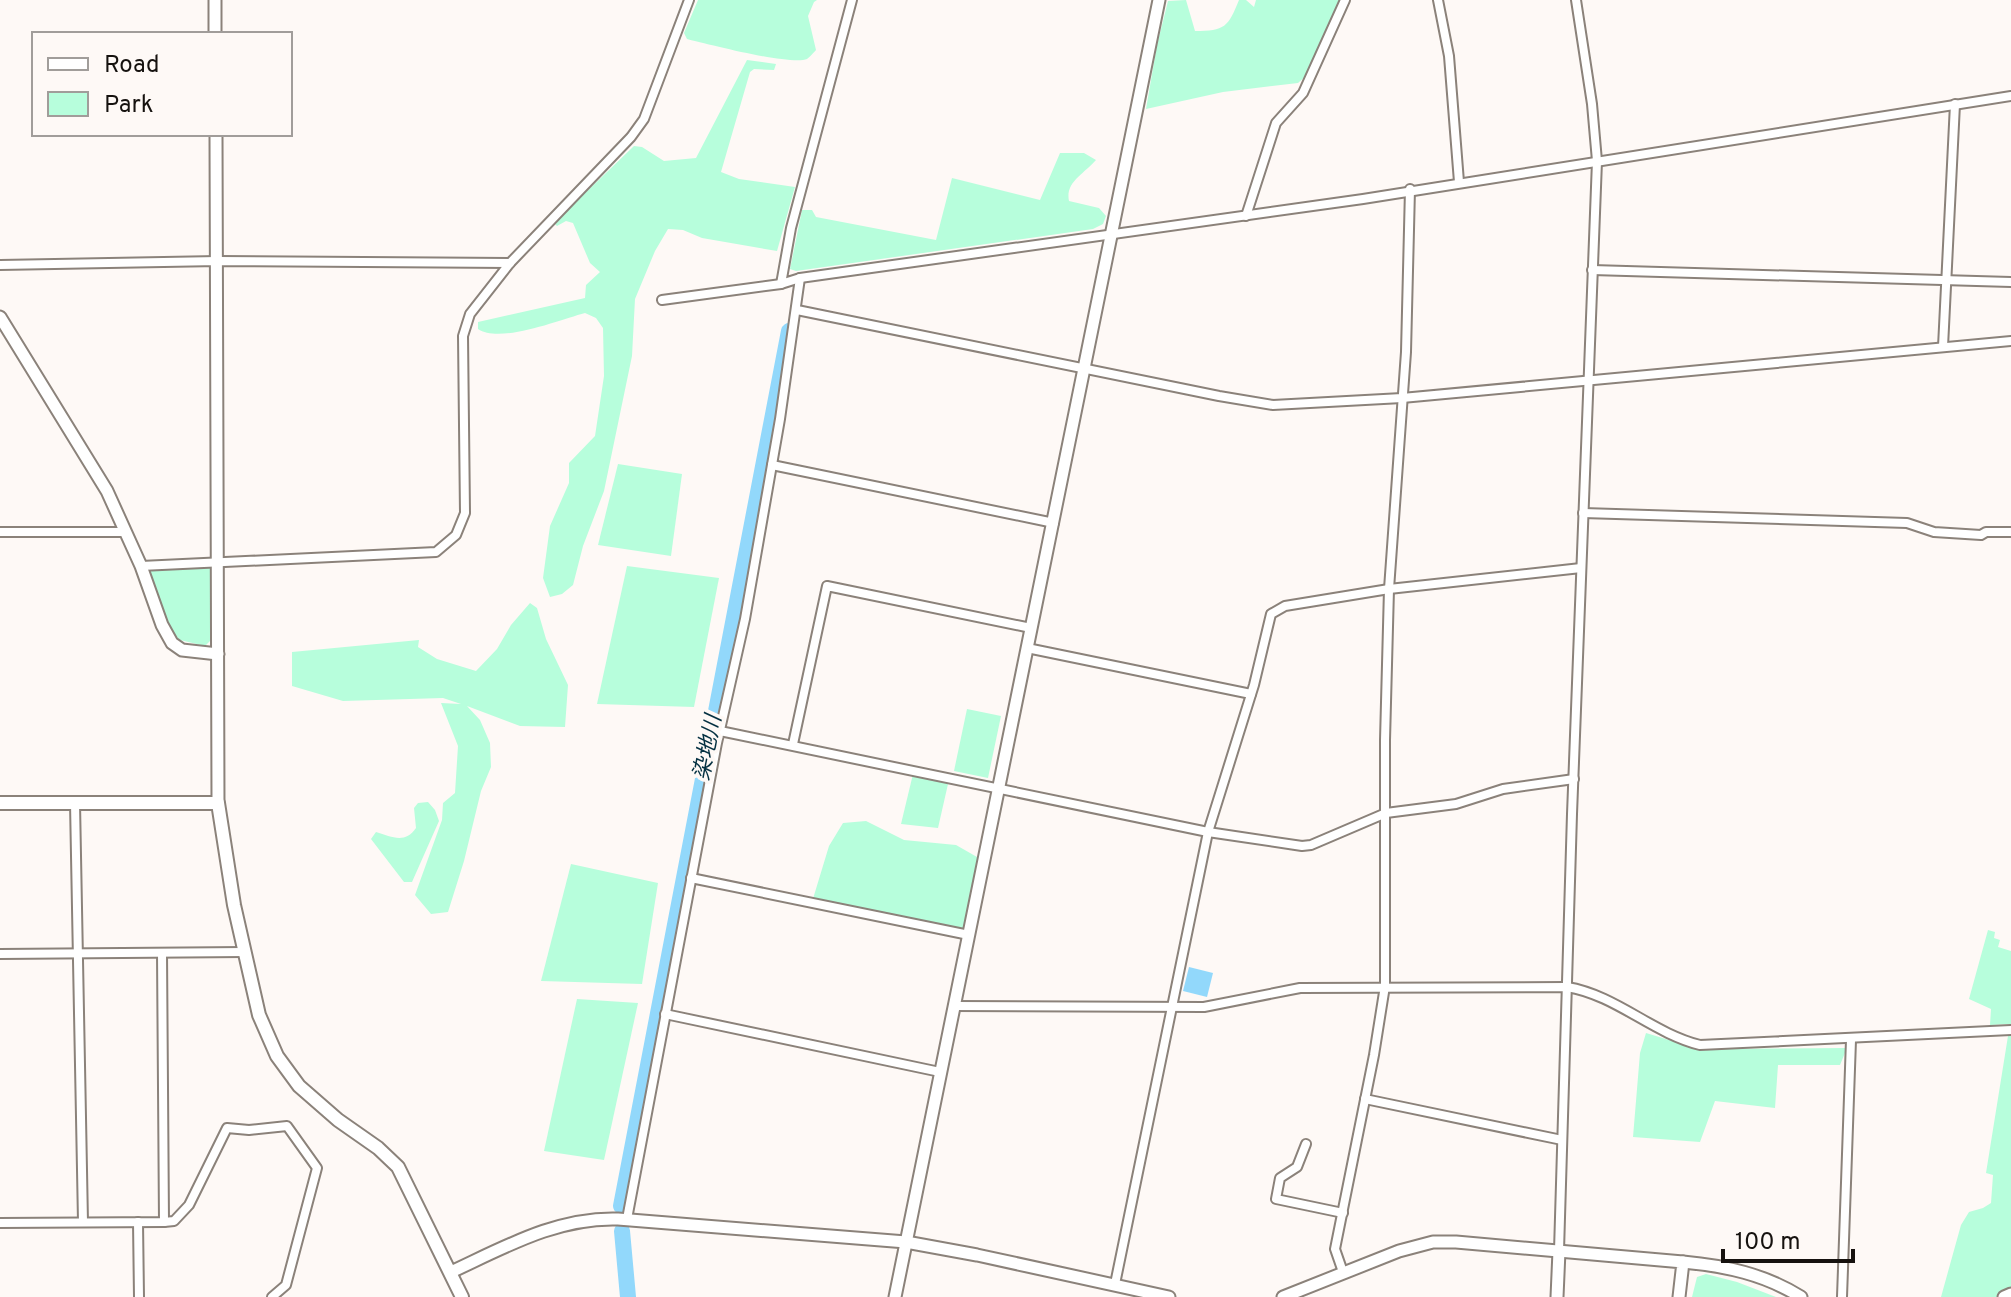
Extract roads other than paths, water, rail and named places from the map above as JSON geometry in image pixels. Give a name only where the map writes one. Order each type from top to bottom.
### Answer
[{"type":"main road","points":[[0,803],[218,803],[234,905],[259,1015],[277,1056],[299,1086],[398,1167],[462,1297]]},
{"type":"street","points":[[215,0],[215,32]]},
{"type":"street","points":[[141,566],[436,552],[456,535],[465,513],[465,326],[470,314],[510,263],[631,137],[644,119],[689,0]]},
{"type":"street","points":[[781,284],[791,228],[852,0]]},
{"type":"street","points":[[895,1297],[1159,0]]},
{"type":"street","points":[[1246,216],[1276,123],[1303,93],[1345,0]]},
{"type":"street","points":[[1438,0],[1449,56],[1459,182]]},
{"type":"street","points":[[1557,1297],[1597,161],[1592,104],[1576,0]]},
{"type":"street","points":[[662,300],[1246,216],[2011,96]]},
{"type":"street","points":[[1943,347],[1955,104]]},
{"type":"street","points":[[216,136],[218,803]]},
{"type":"street","points":[[1343,1272],[1335,1253],[1385,986],[1389,589],[1402,398],[1410,189]]},
{"type":"street","points":[[0,265],[218,261],[510,263]]},
{"type":"street","points":[[1592,270],[2011,282]]},
{"type":"street","points":[[627,1219],[691,878],[745,619],[800,278]]},
{"type":"street","points":[[797,310],[1273,405],[1402,398],[2011,341]]},
{"type":"street","points":[[0,317],[107,491],[172,643],[182,650],[218,654]]},
{"type":"street","points":[[772,465],[1054,523]]},
{"type":"street","points":[[1583,513],[1907,523],[1934,532],[1981,535],[1986,532],[2011,532]]},
{"type":"street","points":[[0,532],[126,532]]},
{"type":"street","points":[[1121,1290],[1170,1008],[1208,832],[1251,694],[1270,617],[1285,606],[1389,589],[1581,568]]},
{"type":"street","points":[[793,744],[827,586],[1031,628]]},
{"type":"street","points":[[1027,648],[1251,694]]},
{"type":"street","points":[[720,731],[1208,832],[1302,846],[1386,813],[1456,804],[1503,789],[1574,779]]},
{"type":"street","points":[[75,803],[83,1222]]},
{"type":"street","points":[[691,878],[969,935]]},
{"type":"street","points":[[0,954],[245,952]]},
{"type":"street","points":[[162,953],[164,1222]]},
{"type":"street","points":[[954,1006],[1204,1007],[1300,988],[1567,987],[1599,995],[1668,1035],[1700,1045],[2011,1030]]},
{"type":"street","points":[[665,1014],[940,1072]]},
{"type":"street","points":[[1842,1297],[1851,1040]]},
{"type":"street","points":[[1365,1099],[1562,1140]]},
{"type":"street","points":[[0,1223],[174,1221],[189,1205],[227,1128],[249,1130],[287,1126],[317,1168],[286,1285],[272,1297]]},
{"type":"street","points":[[1306,1144],[1297,1167],[1280,1178],[1276,1199],[1343,1213]]},
{"type":"street","points":[[451,1272],[555,1227],[591,1220],[627,1219],[906,1242],[1121,1290],[1169,1297]]},
{"type":"street","points":[[138,1222],[139,1297]]},
{"type":"street","points":[[1283,1297],[1399,1251],[1433,1242],[1683,1262],[1742,1270],[1801,1297]]},
{"type":"street","points":[[1679,1297],[1683,1262]]},
{"type":"street","points":[[2004,1297],[2011,1294]]},
{"type":"water","points":[[1189,967],[1213,973],[1207,997],[1183,991]]},
{"type":"waterway","name":"染地川","points":[[621,1206],[789,331]]},
{"type":"waterway","name":"染地川","points":[[622,1231],[628,1297]]}]
